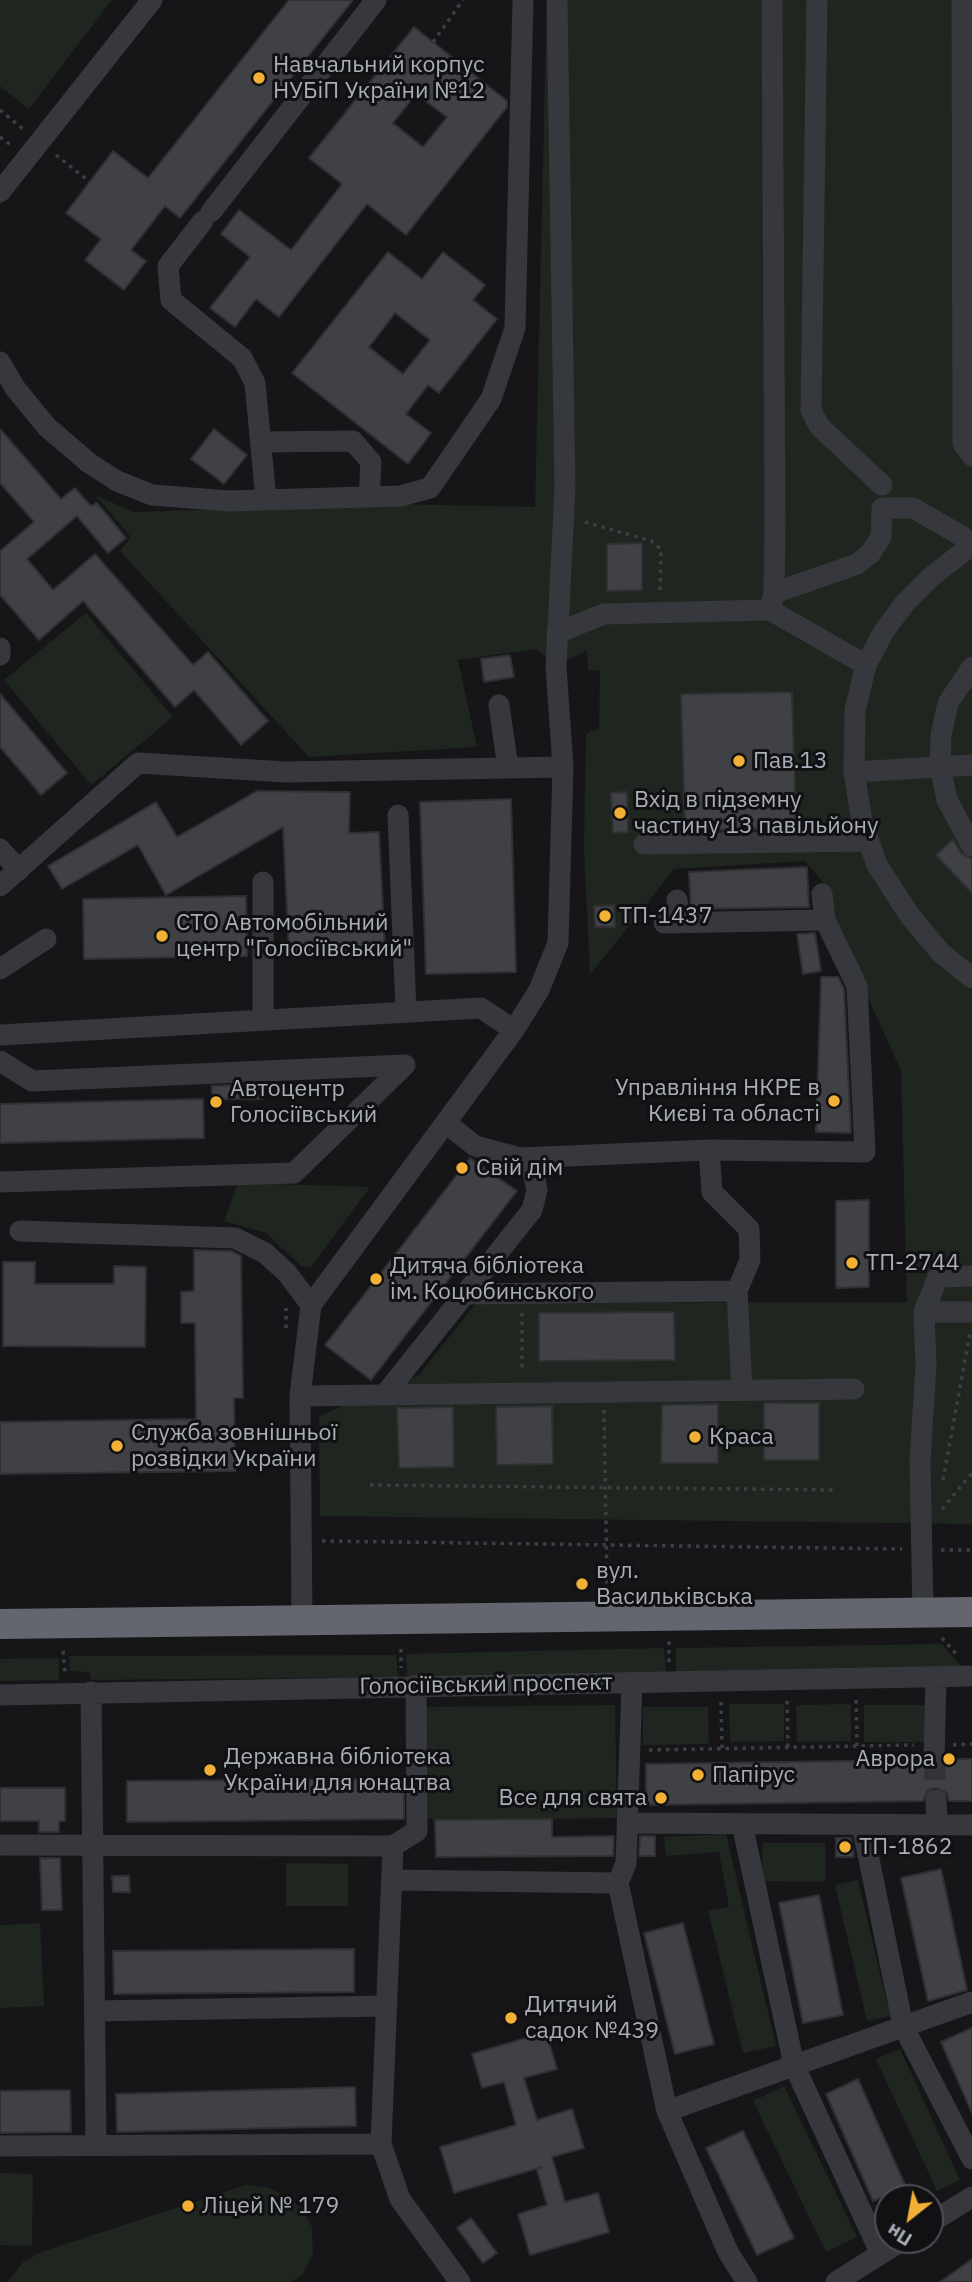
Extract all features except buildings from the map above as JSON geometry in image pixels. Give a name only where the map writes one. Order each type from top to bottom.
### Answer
[{"type":"highway","points":[[0,1624],[972,1612]]},
{"type":"street","points":[[0,192],[152,0]]},
{"type":"street","points":[[266,500],[255,383],[242,358],[171,300],[168,266],[376,0]]},
{"type":"street","points":[[0,362],[15,388],[47,427],[89,463],[117,481],[152,495],[229,501],[400,496],[430,488],[491,399],[515,328],[523,0]]},
{"type":"street","points":[[302,1619],[300,1396],[310,1305],[514,1030],[539,990],[558,943],[563,767],[556,667],[564,506],[557,0]]},
{"type":"street","points":[[772,0],[772,602]]},
{"type":"street","points":[[817,0],[811,410],[819,426],[882,485]]},
{"type":"street","points":[[962,0],[963,443],[972,456]]},
{"type":"street","points":[[261,442],[353,440],[371,462],[369,496]]},
{"type":"street","points":[[557,633],[604,614],[660,613],[772,602],[857,564],[870,554],[881,537],[882,508],[913,508],[972,543],[905,603],[884,631],[866,665],[855,710],[854,772],[862,822],[877,865],[910,916],[942,953],[972,978]]},
{"type":"street","points":[[772,602],[866,665]]},
{"type":"street","points":[[0,648],[0,655]]},
{"type":"street","points":[[972,667],[948,703],[941,735],[940,767],[947,800],[972,846]]},
{"type":"street","points":[[499,705],[508,768]]},
{"type":"street","points":[[0,886],[138,763],[286,772],[563,767]]},
{"type":"street","points":[[854,772],[972,765]]},
{"type":"street","points":[[398,815],[406,1011]]},
{"type":"street","points":[[644,844],[869,841]]},
{"type":"street","points":[[0,849],[19,870]]},
{"type":"street","points":[[262,882],[263,1018]]},
{"type":"street","points":[[446,1123],[475,1146],[520,1158],[709,1150],[865,1152],[857,986],[825,920],[822,894]]},
{"type":"street","points":[[677,900],[671,923],[825,920]]},
{"type":"street","points":[[0,969],[46,939]]},
{"type":"street","points":[[0,1035],[263,1018],[481,1008],[514,1030]]},
{"type":"street","points":[[0,1061],[32,1082],[405,1065],[293,1173],[0,1182]]},
{"type":"street","points":[[709,1150],[712,1192],[749,1229],[750,1260],[737,1292],[742,1390]]},
{"type":"street","points":[[386,1393],[532,1210],[537,1190],[532,1167],[520,1158]]},
{"type":"street","points":[[20,1231],[235,1238],[265,1252],[287,1273],[310,1305]]},
{"type":"street","points":[[923,1614],[920,1460],[926,1365],[924,1312],[938,1277],[972,1276]]},
{"type":"street","points":[[464,1294],[737,1292]]},
{"type":"street","points":[[924,1312],[972,1312]]},
{"type":"street","points":[[300,1396],[854,1389]]},
{"type":"street","name":"Голосіївський проспект","points":[[0,1695],[972,1676]]},
{"type":"street","points":[[934,1752],[936,1678]]},
{"type":"street","points":[[632,1684],[626,1863],[618,1883],[667,2111],[728,2252],[747,2282]]},
{"type":"street","points":[[0,1845],[393,1846],[417,1831],[416,1685]]},
{"type":"street","points":[[91,1692],[96,2144]]},
{"type":"street","points":[[936,1801],[937,1825]]},
{"type":"street","points":[[628,1823],[937,1825],[971,1832]]},
{"type":"street","points":[[742,1824],[794,2066],[874,2239]]},
{"type":"street","points":[[862,1825],[903,2026],[972,2159]]},
{"type":"street","points":[[393,1846],[381,2144],[400,2199],[460,2282]]},
{"type":"street","points":[[392,1880],[618,1883]]},
{"type":"street","points":[[667,2111],[972,2002]]},
{"type":"street","points":[[95,2011],[387,2006]]},
{"type":"street","points":[[0,2146],[381,2144]]},
{"type":"street","points":[[944,2214],[972,2197]]},
{"type":"street","points":[[836,2282],[881,2254]]},
{"type":"path","points":[[433,42],[463,0]]},
{"type":"path","points":[[0,110],[90,182]]},
{"type":"path","points":[[564,506],[584,522],[651,541],[661,549],[660,613]]},
{"type":"path","points":[[522,1294],[522,1392]]},
{"type":"path","points":[[941,1489],[972,1320]]},
{"type":"path","points":[[604,1391],[607,1584]]},
{"type":"path","points":[[938,1502],[936,1515],[972,1473]]},
{"type":"path","points":[[370,1485],[835,1490]]},
{"type":"path","points":[[320,1541],[972,1550]]},
{"type":"path","points":[[856,1698],[857,1746]]},
{"type":"path","points":[[721,1699],[722,1749]]},
{"type":"path","points":[[787,1699],[788,1748]]},
{"type":"path","points":[[629,1750],[857,1746],[934,1752]]},
{"type":"shaded area","points":[[0,0],[112,0],[29,109],[0,86]]},
{"type":"shaded area","points":[[547,0],[972,0],[972,1524],[320,1516],[319,1416],[419,1375],[476,1303],[907,1302],[901,1071],[829,910],[828,888],[805,861],[674,869],[590,975],[584,848],[586,734],[599,728],[600,670],[588,671],[587,650],[556,667],[537,649],[458,660],[477,747],[309,757],[120,551],[131,537],[95,495],[134,512],[390,504],[535,507]]},
{"type":"shaded area","points":[[86,613],[173,717],[91,785],[4,680]]},
{"type":"shaded area","points":[[238,1183],[370,1187],[311,1267],[301,1266],[266,1233],[224,1221]]},
{"type":"shaded area","points":[[942,1644],[966,1672],[676,1673],[676,1648]]},
{"type":"shaded area","points":[[664,1648],[666,1673],[407,1677],[406,1654]]},
{"type":"shaded area","points":[[396,1655],[398,1677],[91,1680],[89,1672],[70,1671],[69,1656]]},
{"type":"shaded area","points":[[59,1658],[59,1680],[0,1681],[0,1659]]},
{"type":"shaded area","points":[[729,1704],[784,1704],[784,1741],[730,1742]]},
{"type":"shaded area","points":[[851,1704],[851,1741],[797,1742],[796,1705]]},
{"type":"shaded area","points":[[615,1705],[617,1818],[435,1820],[424,1817],[423,1707]]},
{"type":"shaded area","points":[[864,1705],[930,1705],[930,1742],[864,1742]]},
{"type":"shaded area","points":[[643,1707],[708,1707],[709,1744],[643,1745]]},
{"type":"shaded area","points":[[726,1834],[776,2046],[743,2053],[708,1911],[729,1907],[719,1852],[666,1856],[664,1837]]},
{"type":"shaded area","points":[[763,1843],[825,1843],[825,1882],[762,1881]]},
{"type":"shaded area","points":[[286,1863],[348,1864],[348,1906],[286,1906]]},
{"type":"shaded area","points":[[858,1880],[890,2016],[867,2021],[835,1885]]},
{"type":"shaded area","points":[[40,1923],[44,2006],[0,2008],[0,1925]]},
{"type":"shaded area","points":[[900,2049],[960,2180],[944,2188],[944,2184],[934,2184],[876,2059]]},
{"type":"shaded area","points":[[784,2086],[857,2237],[826,2252],[753,2101]]},
{"type":"shaded area","points":[[0,2173],[33,2174],[32,2246],[0,2245]]},
{"type":"shaded area","points":[[246,2185],[269,2188],[287,2197],[303,2211],[312,2227],[313,2254],[303,2274],[291,2282],[8,2282],[23,2262],[41,2252]]},
{"type":"tunnel","points":[[934,1759],[936,1801]]},
{"type":"place","name":"Навчальний корпус НУБіП України №12","points":[[259,78]]},
{"type":"place","name":"Пав.13","points":[[739,761]]},
{"type":"place","name":"Вхід в підземну частину 13 павільйону","points":[[620,813]]},
{"type":"place","name":"ТП-1437","points":[[605,916]]},
{"type":"place","name":"СТО Автомобільний центр \"Голосіївський\"","points":[[162,936]]},
{"type":"place","name":"Управління НКРЕ в Києві та області","points":[[834,1101]]},
{"type":"place","name":"Автоцентр Голосіївський","points":[[216,1102]]},
{"type":"place","name":"Свій дім","points":[[462,1168]]},
{"type":"place","name":"ТП-2744","points":[[852,1263]]},
{"type":"place","name":"Дитяча бібліотека ім. Коцюбинського","points":[[376,1279]]},
{"type":"place","name":"Краса","points":[[695,1437]]},
{"type":"place","name":"Служба зовнішньої розвідки України","points":[[117,1446]]},
{"type":"place","name":"вул. Васильківська","points":[[582,1584]]},
{"type":"place","name":"Аврора","points":[[949,1759]]},
{"type":"place","name":"Державна бібліотека України для юнацтва","points":[[210,1770]]},
{"type":"place","name":"Папірус","points":[[698,1775]]},
{"type":"place","name":"Все для свята","points":[[661,1798]]},
{"type":"place","name":"ТП-1862","points":[[845,1847]]},
{"type":"place","name":"Дитячий садок №439","points":[[511,2018]]},
{"type":"place","name":"Ліцей № 179","points":[[188,2206]]}]
